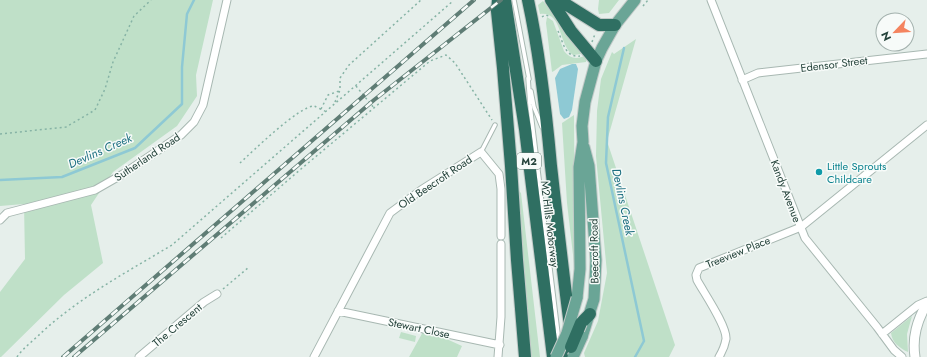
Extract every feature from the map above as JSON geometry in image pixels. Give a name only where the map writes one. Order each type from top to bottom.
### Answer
[{"type":"highway","name":"M2","points":[[498,0],[497,11],[503,68],[525,357]]},
{"type":"highway","name":"M2 Hills Motorway","points":[[504,0],[525,129],[553,357]]},
{"type":"highway","name":"M2 Hills Motorway","points":[[528,0],[534,25],[546,106],[573,357]]},
{"type":"highway","points":[[551,0],[571,31],[596,61]]},
{"type":"highway","points":[[562,0],[572,9],[599,24],[615,25]]},
{"type":"highway","name":"M2","points":[[517,260],[515,273],[518,357]]},
{"type":"highway","points":[[565,357],[581,323],[590,314]]},
{"type":"main road","name":"Beecroft Road","points":[[573,357],[590,314],[595,285],[596,260],[589,166],[583,142],[582,126],[584,102],[596,61],[615,25],[637,5]]},
{"type":"main road","name":"Beecroft Road","points":[[556,357],[567,333],[577,298],[580,269],[579,166],[583,142]]},
{"type":"street","name":"Sutherland Road","points":[[0,220],[7,213],[95,190],[123,174],[181,135],[194,122],[203,105],[227,0]]},
{"type":"street","name":"Kandy Avenue","points":[[711,0],[805,238],[894,350],[902,357]]},
{"type":"street","name":"Edensor Street","points":[[742,80],[758,73],[927,54]]},
{"type":"street","points":[[800,227],[927,125]]},
{"type":"street","name":"Old Beecroft Road","points":[[314,357],[390,213],[421,190],[481,152],[499,174],[501,189],[501,236]]},
{"type":"street","name":"Treeview Place","points":[[719,357],[722,353],[726,339],[724,328],[697,280],[696,275],[699,268],[800,227]]},
{"type":"street","points":[[498,357],[500,345],[501,244]]},
{"type":"street","name":"The Crescent","points":[[138,357],[204,302],[217,294]]},
{"type":"street","points":[[882,334],[918,305],[927,302]]},
{"type":"street","points":[[915,357],[914,342],[917,322],[927,302]]},
{"type":"street","name":"Stewart Close","points":[[338,311],[500,345]]},
{"type":"lane","points":[[514,0],[534,107],[550,145]]},
{"type":"lane","points":[[528,78],[561,357]]},
{"type":"lane","points":[[481,152],[495,125]]},
{"type":"path","points":[[0,134],[66,127],[95,110],[105,89],[113,62],[134,16],[151,0]]},
{"type":"path","points":[[335,104],[340,90],[340,78],[349,65],[421,0]]},
{"type":"path","points":[[637,5],[648,0]]},
{"type":"path","points":[[16,357],[48,326],[81,300],[172,245],[453,1]]},
{"type":"path","points":[[534,25],[545,15],[551,17]]},
{"type":"path","points":[[558,29],[568,54],[572,56],[582,56]]},
{"type":"path","points":[[591,43],[596,33]]},
{"type":"path","points":[[221,238],[430,61],[446,56],[455,64],[495,125]]},
{"type":"path","points":[[356,86],[374,108]]},
{"type":"path","points":[[321,109],[328,96],[340,90]]},
{"type":"path","points":[[240,163],[288,120],[306,108],[314,106],[326,112]]},
{"type":"path","points":[[217,294],[249,267]]},
{"type":"green space","points":[[0,0],[213,0],[196,75],[197,96],[177,126],[113,172],[91,205],[103,263],[64,295],[1,357],[0,292],[25,259],[24,204],[0,206]]},
{"type":"green space","points":[[599,0],[619,0],[609,13],[599,14]]},
{"type":"green space","points":[[543,1],[583,53],[582,54],[573,55],[568,50],[557,23],[553,18],[547,14],[540,14],[538,5]]},
{"type":"green space","points":[[547,17],[553,21],[566,54],[574,58],[580,58],[586,55],[586,62],[562,65],[552,72],[546,23]]},
{"type":"green space","points":[[636,39],[607,141],[675,345],[669,357],[585,357],[584,353],[598,321],[607,273],[596,156],[597,111],[601,79],[612,52],[614,54]]},
{"type":"green space","points":[[574,115],[575,272],[567,203],[562,123]]},
{"type":"green space","points":[[518,190],[521,193],[540,357],[530,357]]},
{"type":"green space","points":[[912,316],[907,334],[908,352],[896,344],[891,333]]},
{"type":"green space","points":[[424,330],[462,346],[457,357],[409,357]]},
{"type":"green space","points":[[401,332],[416,336],[415,342],[399,338]]},
{"type":"water","points":[[576,64],[578,69],[572,110],[569,117],[564,119],[560,114],[555,78],[560,69]]},
{"type":"waterway","name":"Devlins Creek","points":[[0,180],[62,177],[135,148],[182,104],[182,67],[187,14],[194,0]]},
{"type":"waterway","name":"Devlins Creek","points":[[624,48],[608,117],[606,163],[644,341],[635,357]]},
{"type":"railway","points":[[63,357],[474,0]]},
{"type":"railway","points":[[74,357],[374,100],[501,0]]},
{"type":"place","name":"Little Sprouts Childcare","points":[[819,172]]}]
